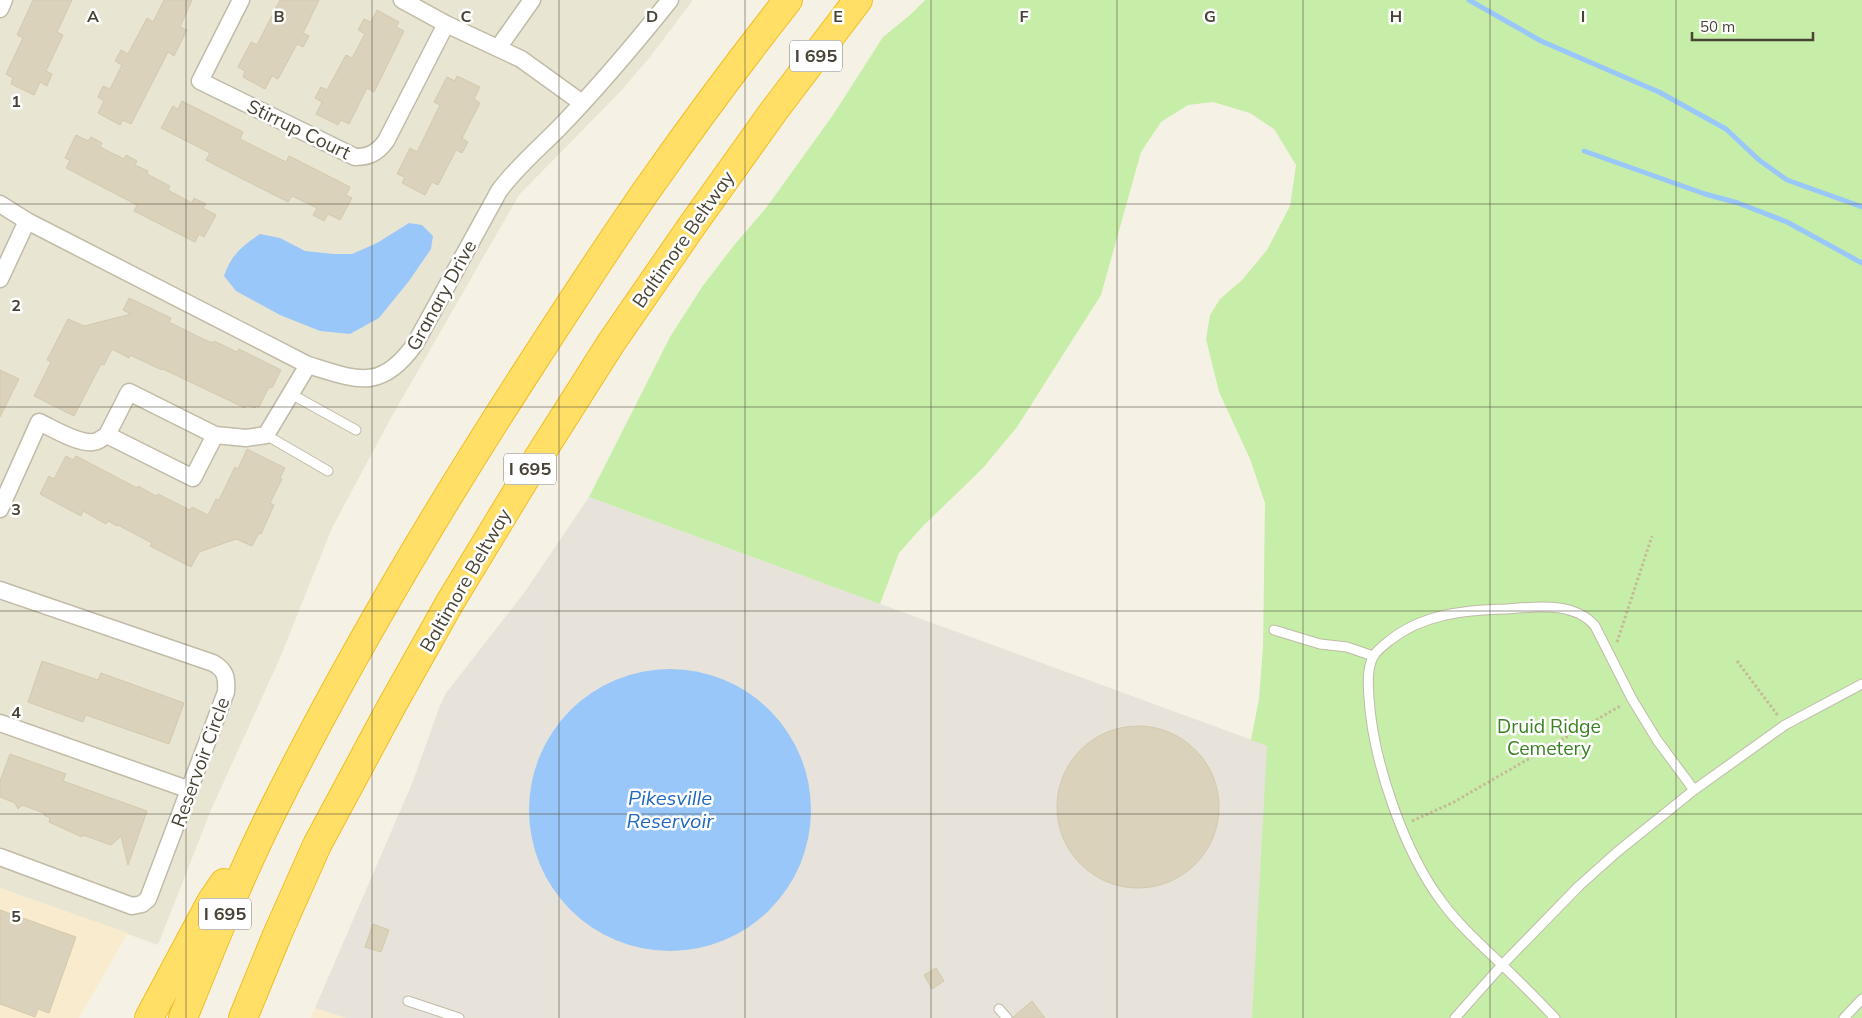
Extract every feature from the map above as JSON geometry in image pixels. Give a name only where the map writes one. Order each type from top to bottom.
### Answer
[{"type":"highway","points":[[726,80],[775,0]]},
{"type":"highway","name":"I 695","points":[[182,1018],[228,908],[272,812],[345,672],[481,443],[648,188],[726,80],[788,0]]},
{"type":"highway","name":"Baltimore Beltway","points":[[243,1018],[317,845],[449,604],[526,477],[622,328],[773,112],[858,0]]},
{"type":"highway","points":[[773,112],[878,0]]},
{"type":"highway","points":[[149,1018],[211,902],[272,812]]},
{"type":"highway","points":[[263,1018],[289,941],[317,845]]},
{"type":"street","points":[[0,9],[4,0]]},
{"type":"street","name":"Stirrup Court","points":[[241,0],[200,82],[354,157],[368,156],[376,152],[386,141],[446,24]]},
{"type":"street","points":[[402,0],[446,24],[521,59],[582,103]]},
{"type":"street","points":[[498,48],[532,0]]},
{"type":"street","name":"Granary Drive","points":[[0,204],[27,221],[308,365],[351,378],[374,378],[395,368],[415,344],[499,191],[515,170],[556,131],[620,62],[670,0]]},
{"type":"street","points":[[0,279],[27,221]]},
{"type":"street","points":[[0,509],[39,422],[81,441],[91,443],[99,441],[107,435],[128,392],[215,435],[246,438],[266,435],[308,365]]},
{"type":"street","points":[[107,435],[193,478],[215,435]]},
{"type":"street","name":"Reservoir Circle","points":[[0,590],[213,662],[221,667],[226,674],[226,692],[148,899],[142,904],[132,906],[0,857]]},
{"type":"street","points":[[0,723],[190,790]]},
{"type":"lane","points":[[291,394],[356,430]]},
{"type":"lane","points":[[266,435],[328,471]]},
{"type":"lane","points":[[1555,1018],[1456,921],[1441,901],[1420,866],[1401,825],[1378,758],[1371,723],[1368,682],[1373,656],[1396,635],[1414,625],[1430,619],[1470,610],[1555,608],[1581,613],[1589,618],[1595,626],[1632,700],[1657,740],[1694,790]]},
{"type":"lane","points":[[1274,630],[1320,644],[1347,647],[1373,656]]},
{"type":"lane","points":[[1455,1018],[1502,965],[1579,886],[1617,852],[1694,790],[1785,725],[1862,684]]},
{"type":"lane","points":[[1844,1018],[1862,1000]]},
{"type":"lane","points":[[408,1001],[459,1018]]},
{"type":"lane","points":[[1000,1009],[1007,1018]]},
{"type":"path","points":[[1611,659],[1652,536]]},
{"type":"path","points":[[1738,661],[1785,725]]},
{"type":"path","points":[[1401,825],[1426,816],[1454,802],[1632,700]]},
{"type":"shaded area","points":[[0,0],[693,0],[650,57],[621,91],[519,195],[392,416],[332,528],[280,658],[211,810],[158,945],[0,888]]},
{"type":"shaded area","points":[[589,497],[1293,755],[1274,1018],[346,1018],[315,1008],[413,781],[446,693],[524,593]]},
{"type":"shaded area","points":[[0,888],[128,933],[79,1018],[0,1018]]},
{"type":"shaded area","points":[[315,1008],[346,1018],[311,1018]]},
{"type":"green space","name":"Druid Ridge Cemetery","points":[[925,0],[1862,0],[1862,1018],[1252,1018],[1267,746],[1251,740],[1259,699],[1263,647],[1265,503],[1250,459],[1219,392],[1206,339],[1210,315],[1220,299],[1242,280],[1267,250],[1290,206],[1296,165],[1274,129],[1250,113],[1213,102],[1188,105],[1161,122],[1141,152],[1101,295],[1017,427],[983,468],[922,527],[899,553],[880,604],[589,497],[670,337],[702,287],[766,208],[833,115],[883,37]]},
{"type":"water","points":[[409,223],[422,225],[433,236],[431,249],[409,281],[379,318],[350,334],[320,331],[280,315],[236,291],[224,276],[230,262],[238,252],[260,234],[280,238],[305,251],[352,254],[377,243]]},
{"type":"water","name":"Pikesville Reservoir","points":[[670,669],[698,672],[724,680],[748,693],[770,710],[787,732],[800,756],[808,782],[811,810],[808,838],[800,864],[787,888],[770,910],[748,927],[724,940],[698,948],[670,951],[642,948],[616,940],[592,927],[570,910],[553,888],[540,864],[532,838],[529,810],[532,782],[540,756],[553,732],[570,710],[592,693],[616,680],[642,672]]},
{"type":"building","points":[[33,0],[72,0],[57,32],[63,35],[46,71],[52,74],[47,86],[40,82],[34,95],[11,84],[13,78],[6,74],[23,38],[17,35]]},
{"type":"building","points":[[164,0],[192,0],[180,27],[187,30],[174,56],[168,52],[131,124],[123,120],[120,125],[98,113],[104,101],[98,97],[103,86],[110,89],[122,65],[115,61],[121,50],[128,54],[147,18],[153,22]]},
{"type":"building","points":[[280,0],[319,0],[303,33],[309,36],[303,47],[297,44],[278,79],[272,76],[265,89],[243,77],[245,71],[238,67],[251,42],[257,45]]},
{"type":"building","points":[[377,10],[399,22],[396,27],[404,31],[374,92],[367,88],[349,124],[341,120],[338,125],[316,114],[322,102],[315,98],[321,87],[327,90],[346,55],[352,58],[365,34],[358,30],[364,19],[371,22]]},
{"type":"building","points":[[457,76],[480,87],[474,99],[480,103],[462,138],[468,142],[462,153],[456,150],[438,185],[432,182],[425,195],[402,183],[405,177],[397,174],[410,148],[417,152],[440,105],[434,102],[447,77],[455,81]]},
{"type":"building","points":[[182,101],[243,132],[240,139],[286,162],[289,156],[350,187],[346,195],[352,198],[340,220],[328,214],[324,221],[313,215],[317,208],[292,196],[288,202],[217,166],[206,160],[210,153],[161,128],[173,106],[178,109]]},
{"type":"building","points":[[76,135],[88,141],[91,137],[102,143],[100,147],[124,159],[126,155],[137,161],[135,165],[148,171],[147,174],[170,186],[168,190],[192,203],[194,198],[206,204],[203,208],[216,215],[204,237],[199,234],[195,242],[134,211],[137,205],[66,168],[70,160],[65,158]]},
{"type":"building","points":[[129,298],[171,318],[169,322],[203,339],[213,343],[214,341],[237,352],[239,349],[281,370],[272,388],[269,387],[259,407],[256,406],[255,408],[247,405],[245,408],[163,369],[130,355],[129,358],[112,349],[104,365],[101,364],[74,416],[34,396],[51,362],[47,360],[68,319],[84,326],[131,314],[123,310]]},
{"type":"building","points":[[0,370],[19,379],[0,417]]},
{"type":"building","points":[[247,449],[285,468],[280,478],[282,479],[270,503],[274,505],[261,534],[259,533],[252,546],[236,539],[199,552],[191,567],[150,546],[152,543],[118,525],[108,521],[106,524],[83,511],[81,516],[40,494],[49,476],[54,479],[66,456],[73,460],[76,456],[137,488],[138,486],[156,496],[158,494],[190,510],[192,507],[208,515],[216,499],[219,500],[235,467],[238,469]]},
{"type":"building","points":[[42,661],[98,680],[101,673],[184,703],[169,744],[86,715],[83,722],[28,702]]},
{"type":"building","points":[[1138,726],[1169,732],[1189,744],[1201,756],[1213,776],[1219,807],[1213,838],[1201,858],[1189,870],[1169,882],[1138,888],[1107,882],[1087,870],[1075,858],[1063,838],[1057,807],[1063,776],[1075,756],[1087,744],[1107,732]]},
{"type":"building","points":[[10,754],[66,774],[63,781],[147,811],[128,865],[121,836],[111,845],[83,835],[82,837],[49,822],[50,818],[44,815],[44,813],[22,805],[18,809],[15,803],[0,797],[0,781]]},
{"type":"building","points":[[0,910],[76,937],[49,1013],[38,1009],[35,1017],[0,1004]]},
{"type":"building","points":[[373,924],[389,930],[381,952],[365,947]]},
{"type":"building","points":[[936,968],[944,981],[932,989],[924,975]]},
{"type":"building","points":[[1032,1001],[1045,1018],[1013,1018],[1013,1017]]},
{"type":"waterway","points":[[1469,0],[1541,41],[1659,92],[1726,129],[1759,160],[1787,180],[1862,207]]},
{"type":"waterway","points":[[1584,151],[1705,194],[1738,203],[1787,222],[1862,263]]}]
